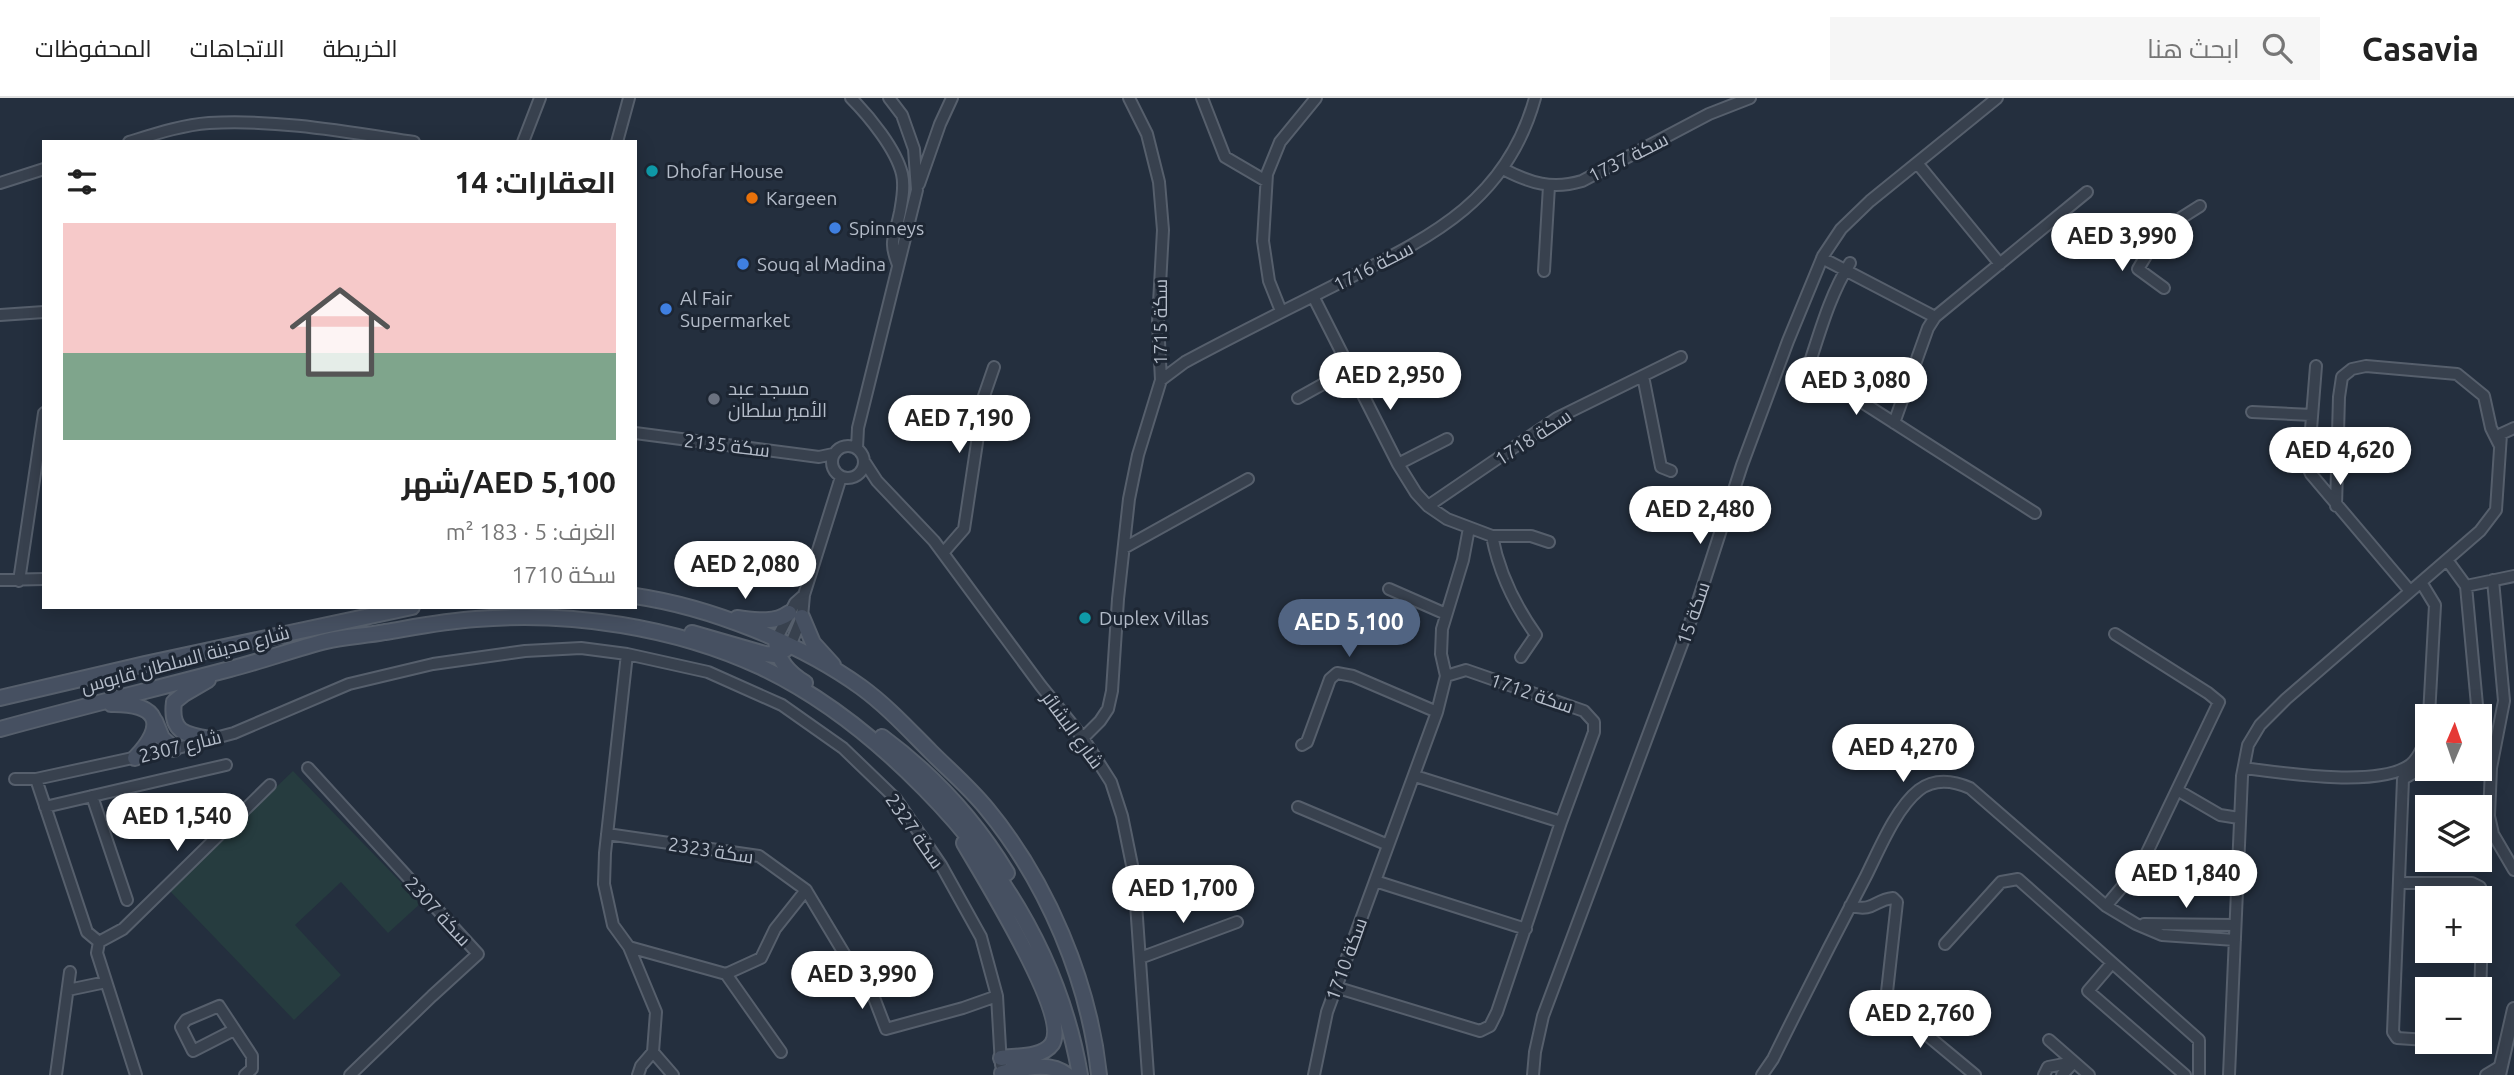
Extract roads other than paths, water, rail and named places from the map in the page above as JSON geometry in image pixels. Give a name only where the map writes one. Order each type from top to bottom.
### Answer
[{"type":"main road","points":[[637,596],[708,614],[771,620],[796,615],[823,656],[896,716],[962,781],[1012,843],[1044,897],[1068,953],[1094,1035],[1110,1075]]},
{"type":"main road","name":"شارع مدينة السلطان قابوس","points":[[0,698],[403,609]]},
{"type":"main road","points":[[518,617],[561,611],[626,619],[700,635],[765,654],[782,647]]},
{"type":"main road","points":[[708,614],[847,677]]},
{"type":"main road","name":"شارع مدينة السلطان قابوس","points":[[0,729],[234,668],[328,640],[453,621],[518,617],[567,620],[656,633],[698,644],[761,667],[803,691],[861,731],[944,808],[991,865],[1024,915],[1055,982],[1069,1024],[1080,1075]]},
{"type":"main road","points":[[782,647],[784,666],[792,675],[899,750],[951,798],[983,835],[1025,902],[1052,963],[1055,982]]},
{"type":"main road","points":[[210,739],[190,736],[177,728],[172,716],[174,702],[199,685],[234,668]]},
{"type":"main road","points":[[88,704],[127,703],[140,706],[151,714],[162,738],[174,749]]},
{"type":"main road","points":[[135,758],[152,738],[154,720]]},
{"type":"main road","points":[[944,808],[1009,918],[1036,972],[1055,1029],[1054,1042],[1046,1050],[1033,1055],[1001,1058]]},
{"type":"main road","points":[[1094,1035],[1099,1075]]},
{"type":"main road","points":[[1002,1074],[1042,1066],[1060,1070],[1067,1075]]},
{"type":"street","points":[[618,140],[629,98]]},
{"type":"street","points":[[851,98],[885,140],[903,177],[903,192],[891,245],[897,260]]},
{"type":"street","points":[[889,98],[902,115],[914,149],[917,190]]},
{"type":"street","points":[[852,447],[897,260],[917,190],[952,98]]},
{"type":"street","name":"سكة 1715","points":[[1083,737],[1108,709],[1112,691],[1129,499],[1138,455],[1161,380],[1158,322],[1163,230],[1159,182],[1147,134],[1129,98]]},
{"type":"street","points":[[1202,98],[1225,157],[1266,181]]},
{"type":"street","points":[[1281,311],[1269,281],[1263,241],[1267,174],[1280,142],[1316,98]]},
{"type":"street","name":"سكة 1716","points":[[1161,380],[1185,362],[1421,241],[1457,217],[1503,169],[1530,116],[1535,98]]},
{"type":"street","name":"سكة 1737","points":[[1503,169],[1523,180],[1549,186],[1582,181],[1724,102],[1750,98]]},
{"type":"street","name":"سكة 15","points":[[1533,1075],[1535,1052],[1544,1016],[1697,604],[1742,465],[1822,258],[1841,229],[1870,201],[1997,98]]},
{"type":"street","points":[[524,140],[538,99]]},
{"type":"street","points":[[136,140],[163,131],[207,123],[264,124],[347,137],[387,140]]},
{"type":"street","points":[[909,135],[928,138],[937,133]]},
{"type":"street","points":[[1917,163],[2000,264]]},
{"type":"street","points":[[0,183],[42,170]]},
{"type":"street","points":[[1544,271],[1549,186]]},
{"type":"street","points":[[1894,423],[1928,328],[1935,317],[2087,192]]},
{"type":"street","points":[[2164,288],[2138,269],[2155,242],[2181,218],[2200,206]]},
{"type":"street","points":[[2137,225],[2155,242]]},
{"type":"street","points":[[1822,258],[1848,267],[1935,317]]},
{"type":"street","points":[[1848,267],[1825,316],[1810,362],[1811,367],[2035,513]]},
{"type":"street","points":[[1313,296],[1398,464],[1416,493],[1428,506],[1447,519],[1492,536],[1531,536],[1549,542]]},
{"type":"street","points":[[0,315],[42,312]]},
{"type":"street","name":"سكة 1718","points":[[1428,506],[1557,418],[1681,357]]},
{"type":"street","points":[[2316,366],[2308,467],[2336,506],[2410,592]]},
{"type":"street","points":[[2336,506],[2339,397],[2342,377],[2352,369],[2366,366],[2457,374],[2484,396],[2491,428],[2499,444]]},
{"type":"street","points":[[943,553],[964,529],[984,396],[994,367]]},
{"type":"street","points":[[1298,398],[1350,369]]},
{"type":"street","points":[[1643,376],[1661,467],[1671,471]]},
{"type":"street","points":[[2252,412],[2312,415]]},
{"type":"street","points":[[19,581],[42,426]]},
{"type":"street","points":[[2229,1075],[2239,818],[2248,745],[2260,725],[2286,699],[2480,531],[2496,510],[2501,434],[2514,428]]},
{"type":"street","name":"سكة 2135","points":[[637,433],[832,459]]},
{"type":"street","points":[[1398,464],[1447,439]]},
{"type":"street","points":[[782,647],[796,615],[795,603],[804,595],[841,477],[832,459],[836,450],[852,447]]},
{"type":"street","points":[[852,447],[864,461],[861,471],[854,477]]},
{"type":"street","name":"شارع البشائر","points":[[864,461],[877,481],[901,503],[943,553],[1041,686],[1083,737],[1111,782],[1122,816],[1134,875],[1148,1075]]},
{"type":"street","points":[[841,477],[877,481]]},
{"type":"street","points":[[1124,548],[1248,480]]},
{"type":"street","name":"سكة 1710","points":[[1314,1075],[1326,1012],[1437,712],[1446,676],[1440,642],[1463,561],[1469,528]]},
{"type":"street","points":[[1492,536],[1496,559],[1506,585],[1518,610],[1536,635],[1521,657]]},
{"type":"street","points":[[2447,560],[2466,586],[2477,704]]},
{"type":"street","points":[[2466,586],[2514,576]]},
{"type":"street","points":[[0,580],[42,579]]},
{"type":"street","points":[[2492,738],[2504,701],[2493,580]]},
{"type":"street","points":[[2421,582],[2435,605],[2430,704]]},
{"type":"street","points":[[1389,589],[1446,614]]},
{"type":"street","points":[[2106,906],[2142,863],[2219,702],[2115,634]]},
{"type":"street","name":"2307 شارع","points":[[15,779],[36,779],[234,733],[349,684],[433,664],[524,651],[581,648],[627,654]]},
{"type":"street","points":[[627,654],[604,884],[613,925],[629,947],[656,1012],[653,1052],[641,1066],[638,1075]]},
{"type":"street","name":"سكة 2327","points":[[627,654],[708,672],[782,705],[843,748],[896,799],[941,865],[981,937],[998,996],[1002,1074]]},
{"type":"street","name":"سكة 1712","points":[[1335,987],[1480,1031],[1490,1026],[1497,1012],[1594,732],[1594,722],[1584,711],[1466,670],[1446,676]]},
{"type":"street","points":[[1302,745],[1307,742],[1330,679],[1337,673],[1353,676],[1437,712]]},
{"type":"street","points":[[2244,768],[2313,776],[2383,775],[2398,771],[2415,759]]},
{"type":"street","points":[[45,807],[226,765]]},
{"type":"street","name":"سكة 2307","points":[[307,768],[478,954],[350,1075]]},
{"type":"street","points":[[2415,772],[2403,779],[2393,1032],[2397,1038],[2415,1039]]},
{"type":"street","points":[[1415,776],[1561,822]]},
{"type":"street","points":[[36,779],[87,932],[99,943]]},
{"type":"street","points":[[2484,781],[2493,834],[2514,870]]},
{"type":"street","points":[[1762,1075],[1773,1059],[1850,906],[1906,803],[1921,788],[1937,782],[1957,782],[1970,788],[2106,906],[2136,924],[2162,935],[2235,940]]},
{"type":"street","points":[[136,1075],[97,953],[99,943],[122,929],[270,785]]},
{"type":"street","points":[[2177,790],[2220,815],[2239,818]]},
{"type":"street","points":[[92,796],[127,900]]},
{"type":"street","points":[[1298,807],[1388,845]]},
{"type":"street","name":"سكة 2323","points":[[607,834],[759,856],[806,890],[860,981],[868,982],[886,1029],[998,996]]},
{"type":"street","points":[[1945,944],[2001,882],[2018,879],[2199,1040],[2199,1075]]},
{"type":"street","points":[[1375,881],[1526,929]]},
{"type":"street","points":[[2399,883],[2472,883],[2480,887],[2483,894],[2481,977]]},
{"type":"street","points":[[726,974],[761,958],[775,929],[806,890]]},
{"type":"street","points":[[1850,906],[1868,909],[1886,899],[1894,898],[1897,902],[1886,1001],[1975,1075]]},
{"type":"street","points":[[1140,958],[1237,922]]},
{"type":"street","points":[[2136,924],[2235,925]]},
{"type":"street","points":[[629,947],[726,974],[781,1052]]},
{"type":"street","points":[[2112,962],[2088,991],[2185,1075]]},
{"type":"street","points":[[56,1075],[70,972]]},
{"type":"street","points":[[68,990],[106,982]]},
{"type":"street","points":[[234,1030],[193,1051],[181,1027],[186,1020],[219,1006],[252,1056],[252,1069],[245,1075]]},
{"type":"street","points":[[2486,1075],[2500,1070],[2514,1009]]},
{"type":"street","points":[[2049,1040],[2089,1075]]},
{"type":"street","points":[[653,1052],[673,1075]]},
{"type":"street","points":[[2044,1075],[2048,1067],[2074,1062]]},
{"type":"street","points":[[2062,1075],[2074,1062]]},
{"type":"place","name":"Dhofar House","points":[[652,171]]},
{"type":"place","name":"Kargeen","points":[[752,198]]},
{"type":"place","name":"Spinneys","points":[[835,228]]},
{"type":"place","name":"Souq al Madina","points":[[743,264]]},
{"type":"place","name":"Al Fair Supermarket","points":[[666,309]]},
{"type":"place","name":"مسجد عبد الأمير سلطان","points":[[714,399]]},
{"type":"place","name":"Duplex Villas","points":[[1085,618]]}]
